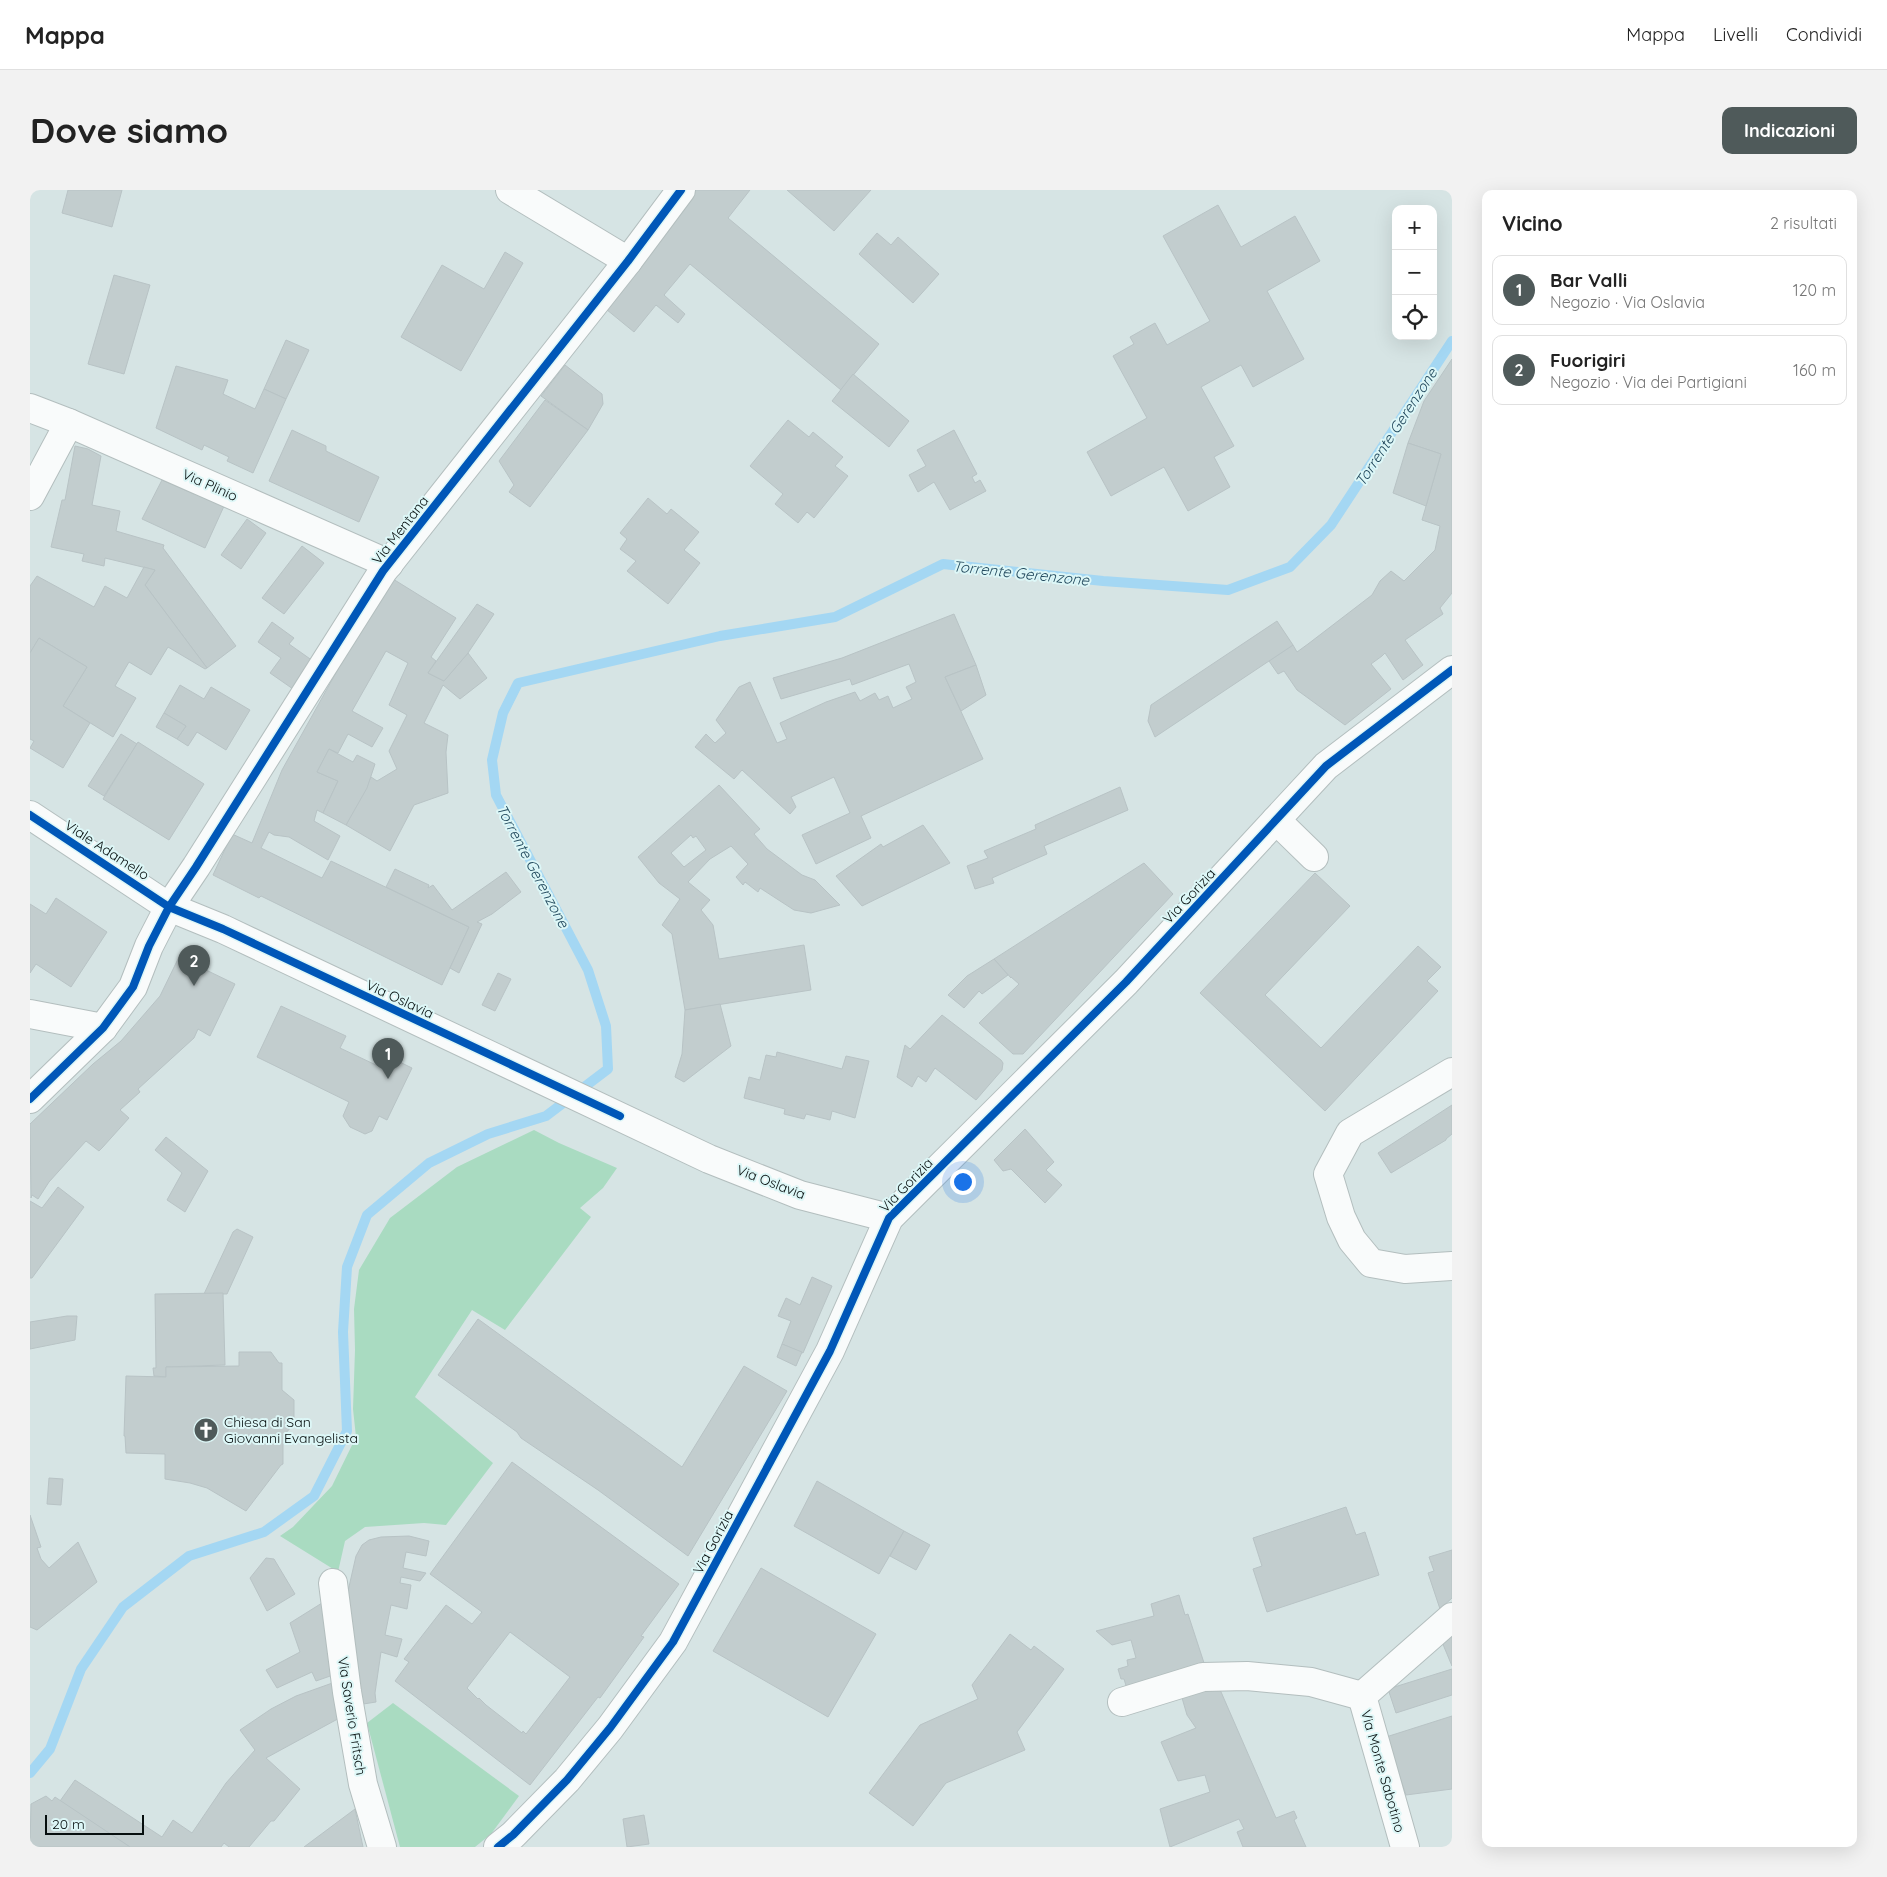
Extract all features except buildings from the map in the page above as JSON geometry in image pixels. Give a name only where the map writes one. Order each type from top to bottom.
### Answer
[{"type":"street","points":[[510,190],[628,261]]},
{"type":"street","name":"Via Mentana","points":[[30,1099],[103,1028],[133,987],[149,946],[169,907],[389,564],[628,261],[680,190]]},
{"type":"street","name":"Via Plinio","points":[[30,408],[69,423],[389,564]]},
{"type":"street","points":[[30,496],[69,423]]},
{"type":"street","name":"Via Gorizia","points":[[498,1847],[513,1835],[567,1780],[610,1728],[673,1642],[830,1351],[889,1218],[1126,982],[1326,766],[1452,670]]},
{"type":"street","name":"Viale Adamello","points":[[30,815],[169,907]]},
{"type":"street","points":[[1276,820],[1314,857]]},
{"type":"street","name":"Via Oslavia","points":[[169,907],[223,929],[710,1159],[800,1195],[889,1218]]},
{"type":"street","points":[[30,1014],[103,1028]]},
{"type":"street","points":[[1452,1072],[1350,1133],[1328,1174],[1341,1217],[1352,1240],[1371,1263],[1405,1269],[1452,1266]]},
{"type":"street","name":"Via Saverio Fritsch","points":[[332,1583],[347,1692],[363,1784],[382,1847]]},
{"type":"street","name":"Via Monte Sabotino","points":[[1362,1696],[1452,1616]]},
{"type":"street","name":"Via Monte Sabotino","points":[[1122,1702],[1203,1677],[1247,1676],[1311,1682],[1362,1696]]},
{"type":"street","name":"Via Monte Sabotino","points":[[1362,1696],[1405,1847]]},
{"type":"green space","points":[[534,1130],[617,1168],[603,1188],[580,1208],[591,1217],[505,1330],[472,1310],[415,1397],[493,1463],[446,1525],[424,1523],[365,1527],[345,1541],[338,1572],[280,1536],[293,1527],[332,1486],[356,1437],[353,1409],[354,1309],[359,1270],[390,1218],[457,1167]]},
{"type":"green space","points":[[393,1703],[519,1796],[491,1834],[475,1847],[400,1847],[367,1723]]},
{"type":"waterway","name":"Torrente Gerenzone","points":[[30,1773],[50,1749],[81,1669],[123,1607],[189,1556],[264,1532],[314,1496],[347,1431],[343,1332],[347,1267],[367,1215],[429,1163],[488,1134],[546,1116],[608,1069],[606,1026],[588,970],[496,795],[492,760],[503,713],[518,683],[720,636],[835,617],[943,564],[1103,581],[1228,590],[1290,567],[1331,525],[1452,341]]},
{"type":"cycle path","points":[[30,1099],[103,1028],[133,987],[149,946],[169,907],[383,571],[628,261],[681,190]]},
{"type":"cycle path","points":[[498,1847],[513,1835],[567,1780],[610,1728],[673,1642],[830,1351],[889,1218],[1126,982],[1326,766],[1452,670]]},
{"type":"cycle path","points":[[30,815],[169,907],[223,929],[620,1116]]},
{"type":"place","name":"Fuorigiri","points":[[194,986]]},
{"type":"place","name":"Bar Valli","points":[[388,1079]]},
{"type":"place","name":"Chiesa di San Giovanni Evangelista","points":[[206,1430]]}]
